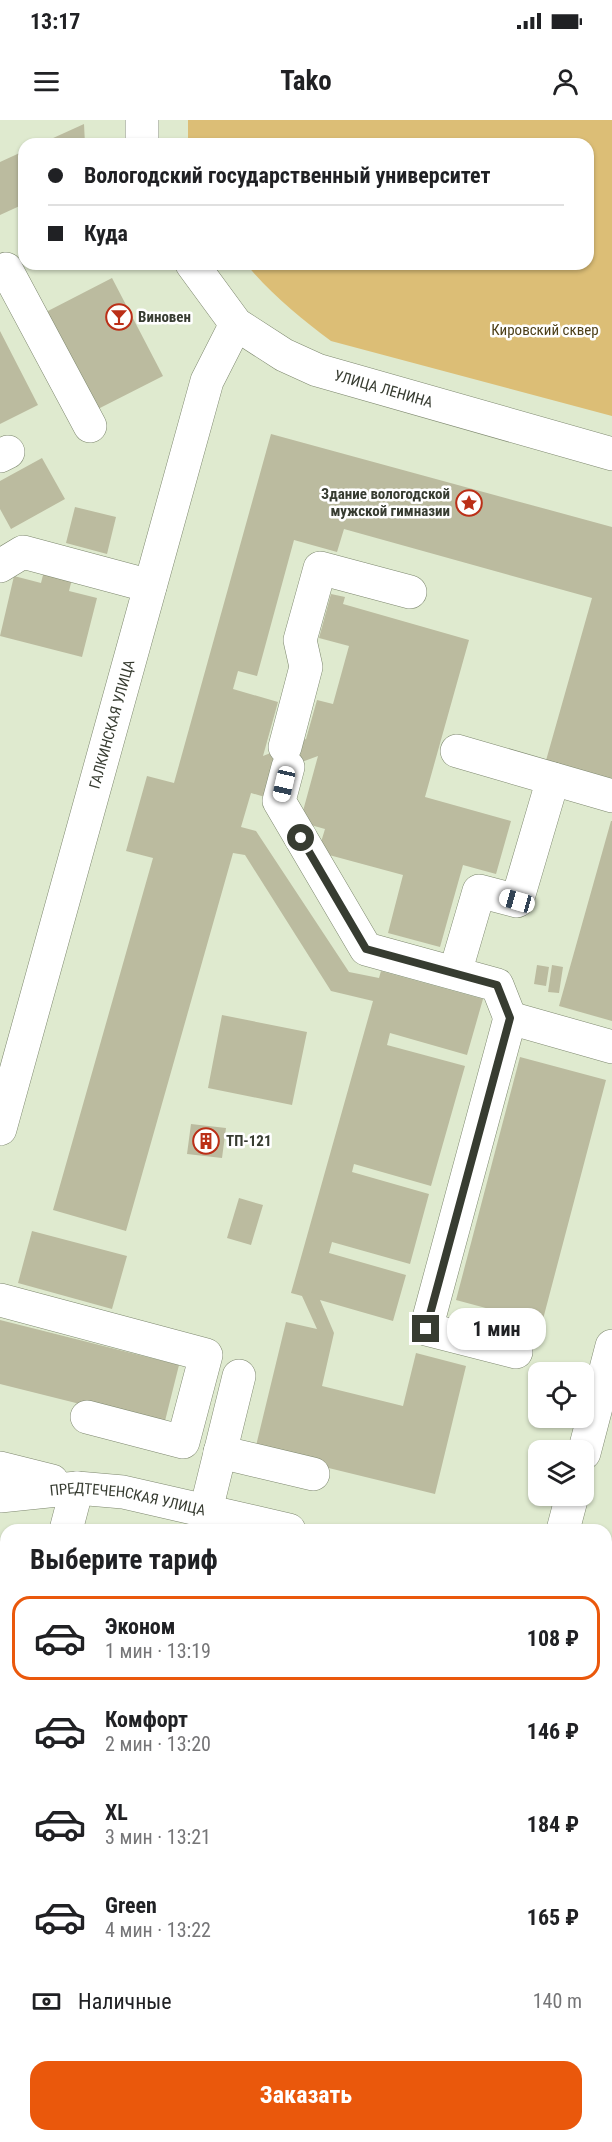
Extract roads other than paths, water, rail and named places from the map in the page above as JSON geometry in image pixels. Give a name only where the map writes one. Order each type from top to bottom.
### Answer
[{"type":"street","points":[[142,120],[142,138]]},
{"type":"street","points":[[10,267],[90,426]]},
{"type":"street","name":"УЛИЦА ЛЕНИНА","points":[[196,270],[236,324],[284,355],[317,370],[612,454]]},
{"type":"street","name":"ГАЛКИНСКАЯ УЛИЦА","points":[[0,1129],[207,381],[236,324]]},
{"type":"street","points":[[0,566],[23,552],[150,586]]},
{"type":"street","points":[[410,592],[320,568],[300,640],[306,667],[286,757],[279,801],[366,949],[497,985],[510,1018],[426,1329],[516,1353]]},
{"type":"street","points":[[457,751],[612,796]]},
{"type":"street","points":[[455,973],[479,891],[517,901],[553,778]]},
{"type":"street","points":[[510,1018],[612,1047]]},
{"type":"street","points":[[0,1300],[206,1355],[183,1442],[87,1417]]},
{"type":"street","points":[[587,1440],[612,1346]]},
{"type":"street","points":[[216,1518],[220,1452],[239,1376]]},
{"type":"street","points":[[220,1452],[313,1474]]},
{"type":"street","points":[[0,1468],[77,1488],[68,1524]]},
{"type":"street","name":"ПРЕДТЕЧЕНСКАЯ УЛИЦА","points":[[0,1496],[77,1488],[123,1492],[216,1518],[253,1524]]},
{"type":"street","points":[[565,1524],[569,1506]]},
{"type":"place","name":"Виновен","points":[[119,317]]},
{"type":"place","name":"Здание вологодской мужской гимназии","points":[[469,503]]},
{"type":"place","name":"ТП-121","points":[[206,1141]]},
{"type":"park label","name":"Кировский сквер","points":[[545,330]]}]
